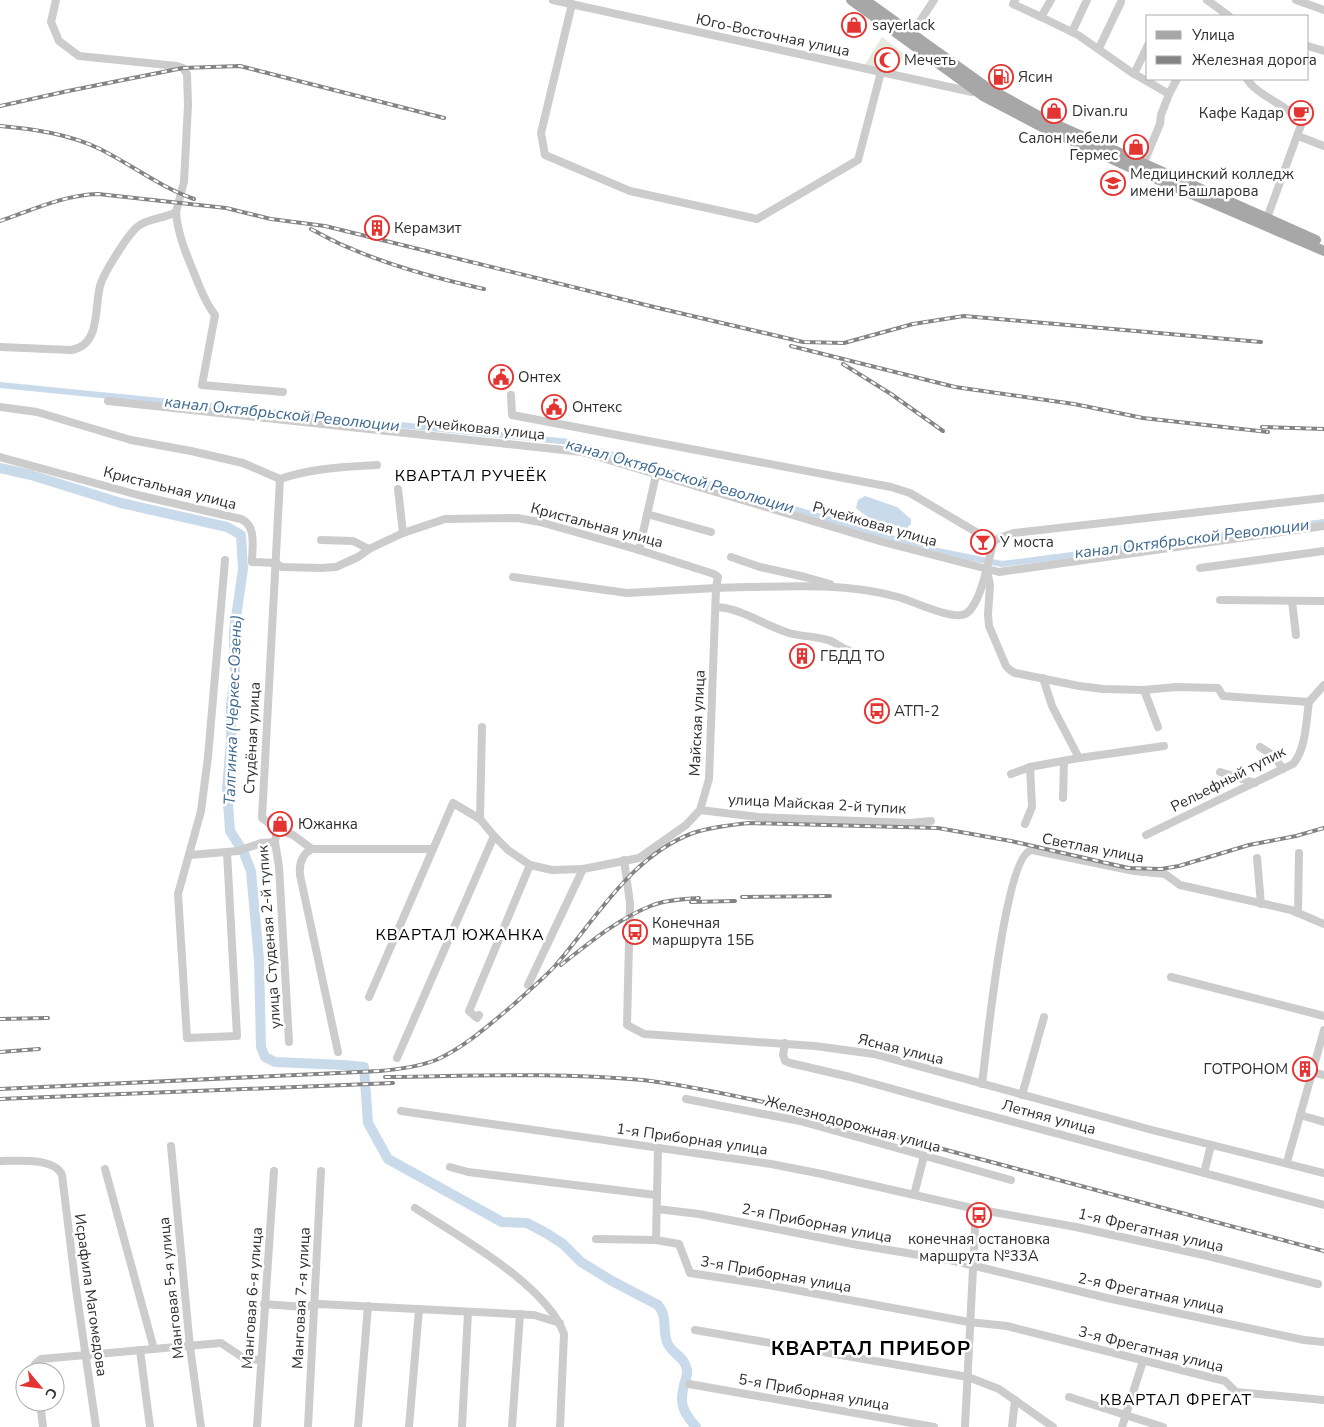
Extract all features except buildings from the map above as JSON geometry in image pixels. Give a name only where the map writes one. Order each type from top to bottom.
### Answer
[{"type":"main road","points":[[851,0],[988,88],[1141,168]]},
{"type":"main road","points":[[865,0],[908,38],[977,91],[1042,127],[1324,244]]},
{"type":"main road","points":[[1265,220],[1324,251]]},
{"type":"street","points":[[56,0],[51,22],[59,41],[79,56],[183,68],[186,74],[188,105],[184,182],[176,212],[180,237],[187,258],[207,305],[214,315],[202,385],[283,392]]},
{"type":"street","name":"Юго-Восточная улица","points":[[553,0],[972,92],[988,88]]},
{"type":"street","points":[[908,38],[934,0]]},
{"type":"street","points":[[1005,0],[1014,2],[1072,32],[1099,48],[1134,74],[1169,94]]},
{"type":"street","points":[[1041,17],[1051,0]]},
{"type":"street","points":[[1072,32],[1087,0]]},
{"type":"street","points":[[1208,0],[1227,15]]},
{"type":"street","points":[[1296,0],[1324,10]]},
{"type":"street","points":[[1099,48],[1121,2]]},
{"type":"street","points":[[572,4],[541,133],[546,155],[630,191],[757,218],[858,160],[881,72]]},
{"type":"street","points":[[1309,46],[1324,51]]},
{"type":"street","points":[[1134,74],[1146,49]]},
{"type":"street","points":[[1141,168],[1160,124],[1161,115],[1169,94],[1176,80]]},
{"type":"street","points":[[1248,80],[1253,87],[1300,121],[1301,125],[1265,220]]},
{"type":"street","points":[[1298,136],[1324,146]]},
{"type":"street","points":[[0,347],[52,350],[80,349],[86,344],[93,329],[100,284],[129,236],[138,226],[176,212]]},
{"type":"street","points":[[512,395],[512,415],[891,487],[910,493],[992,542]]},
{"type":"street","name":"Ручейковая улица","points":[[108,401],[582,452],[883,542],[999,572],[1324,526]]},
{"type":"street","points":[[0,407],[37,412],[131,440],[243,463],[280,479],[296,473],[324,468],[377,465]]},
{"type":"street","name":"Кристальная улица","points":[[0,457],[142,496],[241,519],[251,528],[252,562],[275,563],[282,567],[321,568],[336,566],[402,534],[445,519],[517,518],[540,522],[639,550],[714,574],[718,577],[716,588]]},
{"type":"street","points":[[639,550],[656,475]]},
{"type":"street","name":"Студёная улица","points":[[280,479],[262,818],[277,830],[293,835],[312,849]]},
{"type":"street","points":[[398,489],[402,534]]},
{"type":"street","points":[[731,557],[760,567],[805,577],[834,586],[898,596],[954,616],[966,614],[975,605],[987,568],[992,542],[1001,536],[1324,498]]},
{"type":"street","name":"Кристальная улица","points":[[647,514],[711,532]]},
{"type":"street","points":[[321,540],[353,541],[368,549]]},
{"type":"street","points":[[1200,568],[1324,551]]},
{"type":"street","points":[[225,560],[208,758],[201,811],[178,894],[187,1038],[237,1036],[227,852]]},
{"type":"street","points":[[987,568],[990,585],[989,626],[1006,666],[1015,673],[1103,689],[1218,688],[1223,696],[1309,702],[1324,685]]},
{"type":"street","points":[[513,576],[627,593],[716,588],[834,586]]},
{"type":"street","name":"Майская улица","points":[[700,810],[708,779],[716,588]]},
{"type":"street","points":[[1220,600],[1324,600]]},
{"type":"street","points":[[1292,601],[1296,635]]},
{"type":"street","points":[[716,607],[729,608],[790,633],[832,642],[848,650]]},
{"type":"street","points":[[1043,678],[1052,706],[1079,758]]},
{"type":"street","points":[[1144,690],[1158,726]]},
{"type":"street","name":"Рельефный тупик","points":[[1146,835],[1293,764],[1299,757],[1309,702]]},
{"type":"street","points":[[480,819],[482,727]]},
{"type":"street","points":[[1010,774],[1030,767],[1079,758],[1164,746]]},
{"type":"street","points":[[1260,747],[1272,755],[1283,769]]},
{"type":"street","points":[[1063,798],[1064,761]]},
{"type":"street","points":[[1025,824],[1032,807],[1030,767]]},
{"type":"street","points":[[1220,772],[1255,783]]},
{"type":"street","points":[[369,997],[453,803],[480,819],[508,850],[530,865],[552,870],[583,869],[639,858],[686,825],[700,810]]},
{"type":"street","name":"улица Майская 2-й тупик","points":[[700,810],[758,817],[910,822],[932,821]]},
{"type":"street","name":"улица Студеная 2-й тупик","points":[[277,830],[275,842],[279,867],[289,1042]]},
{"type":"street","points":[[397,1058],[494,836]]},
{"type":"street","points":[[190,855],[238,851],[261,843],[275,842]]},
{"type":"street","points":[[338,1052],[300,875],[303,858],[306,852],[312,849],[433,849]]},
{"type":"street","name":"Светлая улица","points":[[982,1084],[1002,930],[1016,875],[1028,850],[1134,871],[1166,874],[1180,885],[1298,913],[1324,924]]},
{"type":"street","points":[[1298,913],[1299,853]]},
{"type":"street","points":[[1257,858],[1261,904]]},
{"type":"street","name":"Ясная улица","points":[[624,860],[630,900],[626,1025],[644,1034],[815,1046],[874,1054],[1022,1095],[1324,1173]]},
{"type":"street","points":[[479,1015],[477,1018],[469,1011],[530,865]]},
{"type":"street","points":[[528,985],[583,869]]},
{"type":"street","points":[[1171,977],[1324,1016]]},
{"type":"street","points":[[1022,1095],[1044,1017]]},
{"type":"street","points":[[1287,1162],[1324,1030]]},
{"type":"street","name":"Летняя улица","points":[[785,1044],[783,1056],[785,1061],[790,1063],[850,1077],[1324,1205]]},
{"type":"street","points":[[1312,1072],[1324,1075]]},
{"type":"street","name":"Железнодорожная улица","points":[[686,1098],[800,1121],[1011,1180]]},
{"type":"street","name":"1-я Приборная улица","points":[[401,1111],[771,1164],[976,1208]]},
{"type":"street","points":[[1300,1115],[1324,1122]]},
{"type":"street","points":[[1204,1173],[1212,1145]]},
{"type":"street","name":"Манговая 5-я улица","points":[[171,1146],[190,1346],[201,1427]]},
{"type":"street","points":[[656,1240],[658,1148]]},
{"type":"street","points":[[914,1195],[924,1156]]},
{"type":"street","name":"Исрафила Магомедова","points":[[0,1161],[48,1163],[58,1168],[62,1175],[96,1427]]},
{"type":"street","points":[[450,1167],[468,1172],[656,1195]]},
{"type":"street","points":[[105,1170],[154,1349]]},
{"type":"street","name":"Манговая 6-я улица","points":[[257,1427],[274,1171]]},
{"type":"street","name":"Манговая 7-я улица","points":[[308,1427],[321,1171]]},
{"type":"street","points":[[415,1208],[489,1256],[525,1284],[544,1302],[560,1323],[564,1334],[560,1427]]},
{"type":"street","points":[[965,1427],[976,1208]]},
{"type":"street","name":"1-я Фрегатная улица","points":[[976,1208],[1076,1227],[1321,1283]]},
{"type":"street","name":"2-я Приборная улица","points":[[656,1209],[699,1214],[972,1266]]},
{"type":"street","name":"3-я Приборная улица","points":[[596,1239],[656,1240],[679,1244],[690,1273],[762,1284],[970,1322]]},
{"type":"street","name":"2-я Фрегатная улица","points":[[972,1266],[1107,1298],[1295,1338],[1324,1342]]},
{"type":"street","points":[[1321,1283],[1324,1291]]},
{"type":"street","points":[[264,1304],[303,1307],[314,1304],[368,1306],[520,1314],[546,1318],[560,1323]]},
{"type":"street","points":[[358,1427],[368,1306]]},
{"type":"street","points":[[410,1427],[419,1309]]},
{"type":"street","points":[[462,1427],[468,1312]]},
{"type":"street","points":[[512,1427],[520,1314]]},
{"type":"street","name":"3-я Фрегатная улица","points":[[970,1322],[1007,1326],[1225,1381],[1236,1392],[1324,1400]]},
{"type":"street","points":[[695,1330],[968,1377],[999,1390],[1053,1427]]},
{"type":"street","points":[[39,1362],[41,1359],[221,1343],[245,1359],[261,1360]]},
{"type":"street","points":[[140,1350],[150,1427]]},
{"type":"street","points":[[1122,1427],[1143,1361]]},
{"type":"street","name":"5-я Приборная улица","points":[[689,1384],[934,1427]]},
{"type":"street","points":[[1069,1397],[1163,1427]]},
{"type":"street","points":[[1012,1427],[1015,1400]]},
{"type":"street","points":[[41,1412],[43,1427]]},
{"type":"green space","points":[[882,37],[907,56],[890,72],[864,66]]},
{"type":"water","points":[[865,496],[897,507],[911,519],[911,524],[907,528],[893,526],[880,523],[867,516],[856,508],[858,500]]},
{"type":"waterway","name":"канал Октябрьской Революции","points":[[0,385],[570,442],[928,549],[1002,564],[1324,522]]},
{"type":"waterway","name":"Талгинка (Черкес-Озень)","points":[[0,468],[31,475],[121,503],[227,527],[241,535],[243,569],[234,631],[235,676],[231,705],[231,741],[227,789],[230,831],[244,853],[251,871],[259,960],[261,1047],[265,1057],[275,1062],[364,1067],[368,1123],[388,1159],[502,1222],[527,1223],[546,1233],[563,1244],[581,1262],[658,1305],[663,1314],[667,1342],[683,1361],[687,1370],[682,1403],[685,1412],[696,1427]]},
{"type":"railway","points":[[0,106],[183,68],[240,66],[444,118]]},
{"type":"railway","points":[[0,126],[51,133],[88,144],[112,155],[169,188],[194,199]]},
{"type":"railway","points":[[0,221],[60,200],[98,194],[226,208],[271,219],[325,226],[803,342],[844,343],[913,324],[964,316],[1261,342]]},
{"type":"railway","points":[[311,229],[342,245],[400,267],[484,289]]},
{"type":"railway","points":[[791,346],[955,387],[1074,404],[1143,418],[1268,432]]},
{"type":"railway","points":[[843,364],[891,394],[943,431]]},
{"type":"railway","points":[[1262,427],[1324,429]]},
{"type":"railway","points":[[0,1089],[380,1071],[415,1066],[436,1060],[457,1049],[476,1035],[545,976],[616,890],[651,857],[671,843],[693,833],[728,825],[749,823],[938,828],[1011,841],[1128,868],[1161,869],[1179,866],[1249,845],[1296,836],[1324,828]]},
{"type":"railway","points":[[742,897],[830,896]]},
{"type":"railway","points":[[561,965],[582,948],[640,910],[664,902],[699,898]]},
{"type":"railway","points":[[691,902],[735,901]]},
{"type":"railway","points":[[0,1019],[48,1018]]},
{"type":"railway","points":[[0,1052],[39,1049]]},
{"type":"railway","points":[[385,1077],[578,1076],[643,1080],[694,1088],[778,1105],[1324,1251]]},
{"type":"railway","points":[[0,1099],[393,1083]]},
{"type":"place","name":"sayerlack","points":[[854,25]]},
{"type":"place","name":"Мечеть","points":[[887,60]]},
{"type":"place","name":"Ясин","points":[[1001,77]]},
{"type":"place","name":"Divan.ru","points":[[1054,111]]},
{"type":"place","name":"Кафе Кадар","points":[[1301,113]]},
{"type":"place","name":"Салон мебели Гермес","points":[[1136,147]]},
{"type":"place","name":"Медицинский колледж имени Башларова","points":[[1113,183]]},
{"type":"place","name":"Керамзит","points":[[377,228]]},
{"type":"place","name":"Онтех","points":[[501,377]]},
{"type":"place","name":"Онтекс","points":[[554,407]]},
{"type":"place","name":"У моста","points":[[983,542]]},
{"type":"place","name":"ГБДД ТО","points":[[802,656]]},
{"type":"place","name":"АТП-2","points":[[877,711]]},
{"type":"place","name":"Южанка","points":[[280,824]]},
{"type":"place","name":"Конечная маршрута 15Б","points":[[635,932]]},
{"type":"place","name":"ГОТРОНОМ","points":[[1305,1069]]},
{"type":"place","name":"конечная остановка маршрута №33А","points":[[979,1215]]},
{"type":"district","name":"КВАРТАЛ РУЧЕЁК","points":[[471,476]]},
{"type":"district","name":"КВАРТАЛ ЮЖАНКА","points":[[460,935]]},
{"type":"district","name":"КВАРТАЛ ПРИБОР","points":[[871,1348]]},
{"type":"district","name":"КВАРТАЛ ФРЕГАТ","points":[[1176,1400]]}]
